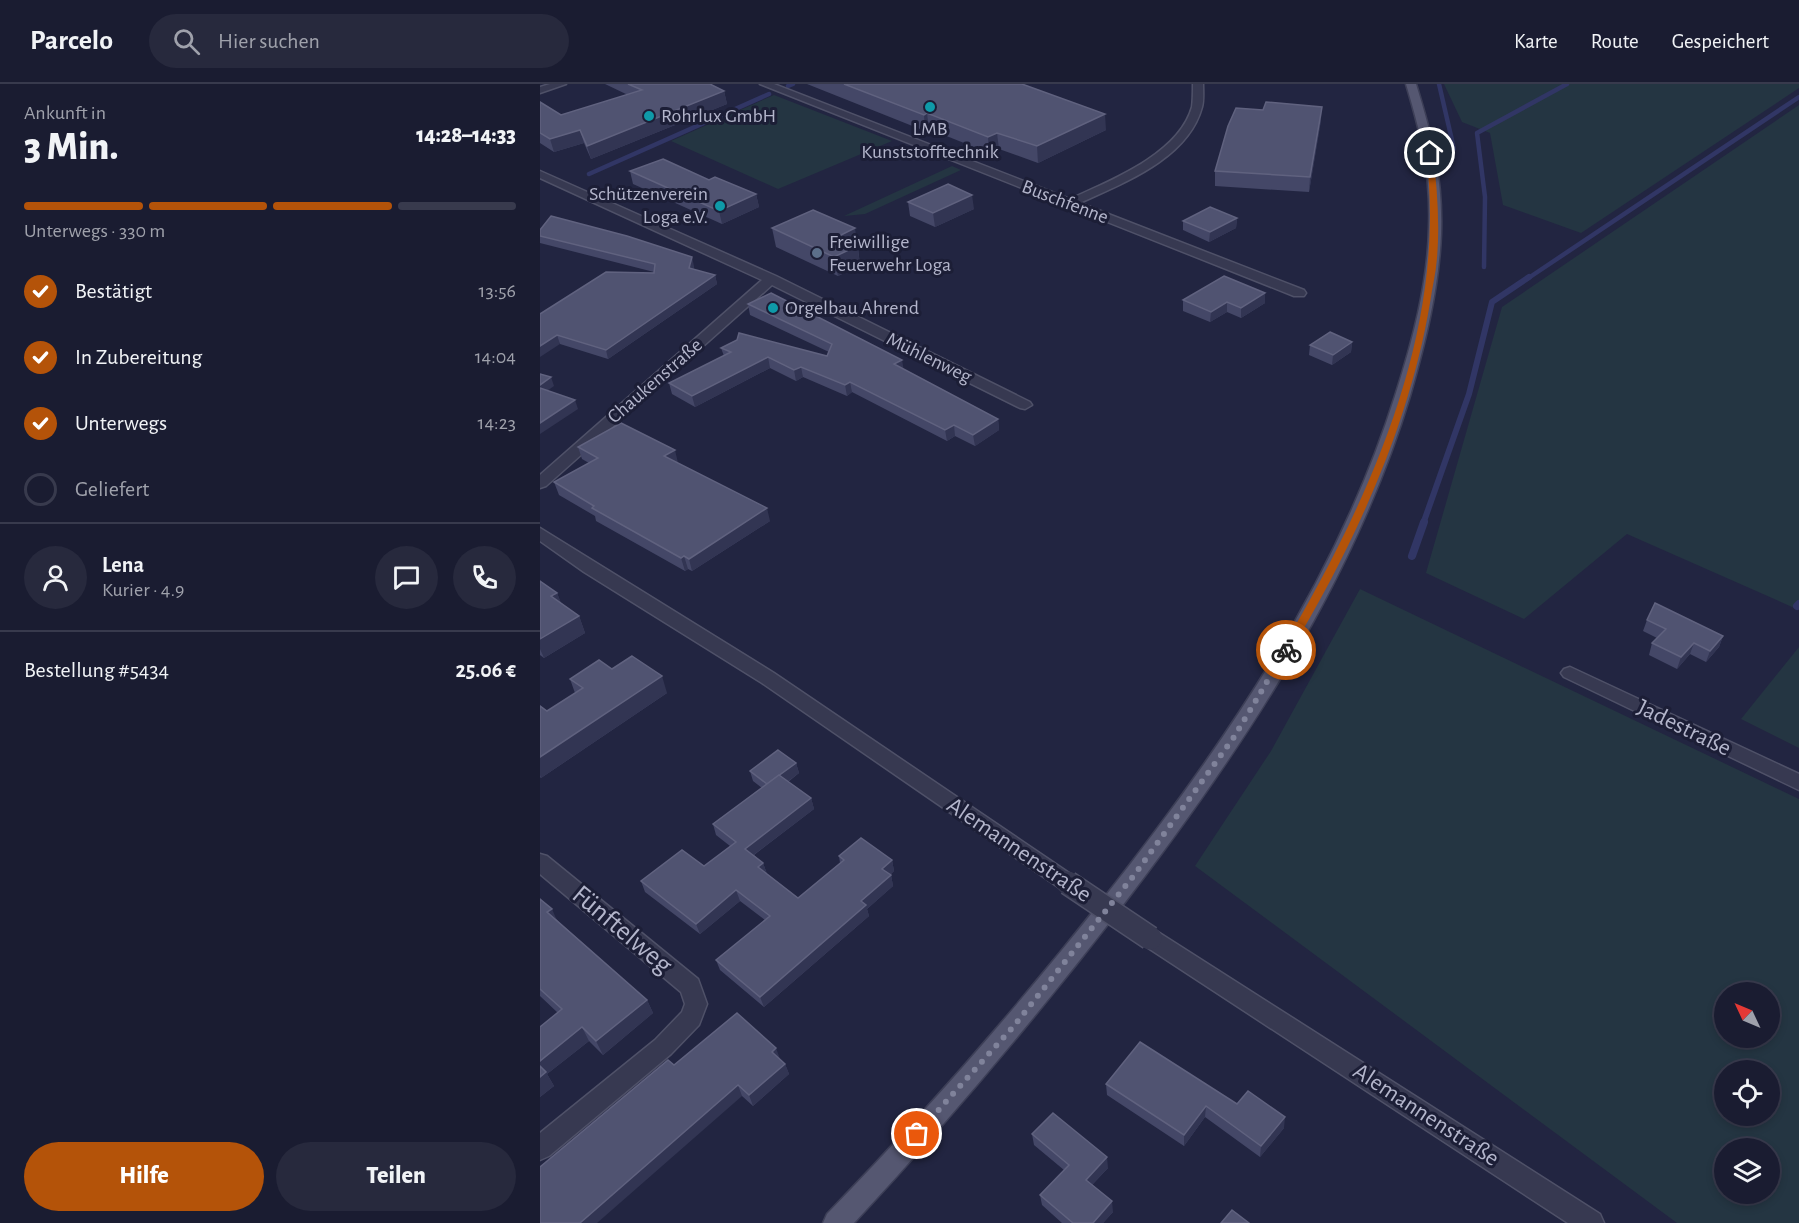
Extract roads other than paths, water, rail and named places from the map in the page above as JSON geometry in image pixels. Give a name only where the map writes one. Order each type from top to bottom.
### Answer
[{"type":"main road","points":[[836,1223],[1013,1027],[1135,874],[1234,737],[1318,595],[1371,487],[1400,411],[1420,341],[1434,259],[1435,192],[1427,134],[1411,84]]},
{"type":"street","points":[[540,90],[561,84]]},
{"type":"street","name":"Buschfenne","points":[[765,84],[1299,293]]},
{"type":"street","points":[[1069,204],[1122,178],[1167,152],[1184,132],[1198,105],[1198,84]]},
{"type":"street","name":"Mühlenweg","points":[[540,174],[771,279],[1025,405]]},
{"type":"street","name":"Chaukenstraße","points":[[540,483],[771,279]]},
{"type":"street","name":"Alemannenstraße","points":[[540,533],[590,568],[768,678],[1150,938],[1591,1223]]},
{"type":"street","name":"Jadestraße","points":[[1570,673],[1799,783]]},
{"type":"street","name":"Fünftelweg","points":[[540,862],[690,986],[696,1004],[691,1018],[663,1047],[540,1148]]},
{"type":"waterway","points":[[788,86],[793,84]]},
{"type":"waterway","points":[[1439,84],[1454,149]]},
{"type":"waterway","points":[[1484,267],[1485,197],[1477,133],[1567,84]]},
{"type":"waterway","points":[[589,174],[769,94]]},
{"type":"waterway","points":[[1527,279],[1799,97]]},
{"type":"waterway","points":[[1423,524],[1469,394],[1492,302],[1529,277]]},
{"type":"waterway","points":[[1412,556],[1424,522]]},
{"type":"place","name":"LMB Kunststofftechnik","points":[[930,107]]},
{"type":"place","name":"Rohrlux GmbH","points":[[649,116]]},
{"type":"place","name":"Schützenverein Loga e.V.","points":[[720,206]]},
{"type":"place","name":"Freiwillige Feuerwehr Loga","points":[[817,253]]},
{"type":"place","name":"Orgelbau Ahrend","points":[[773,308]]}]
